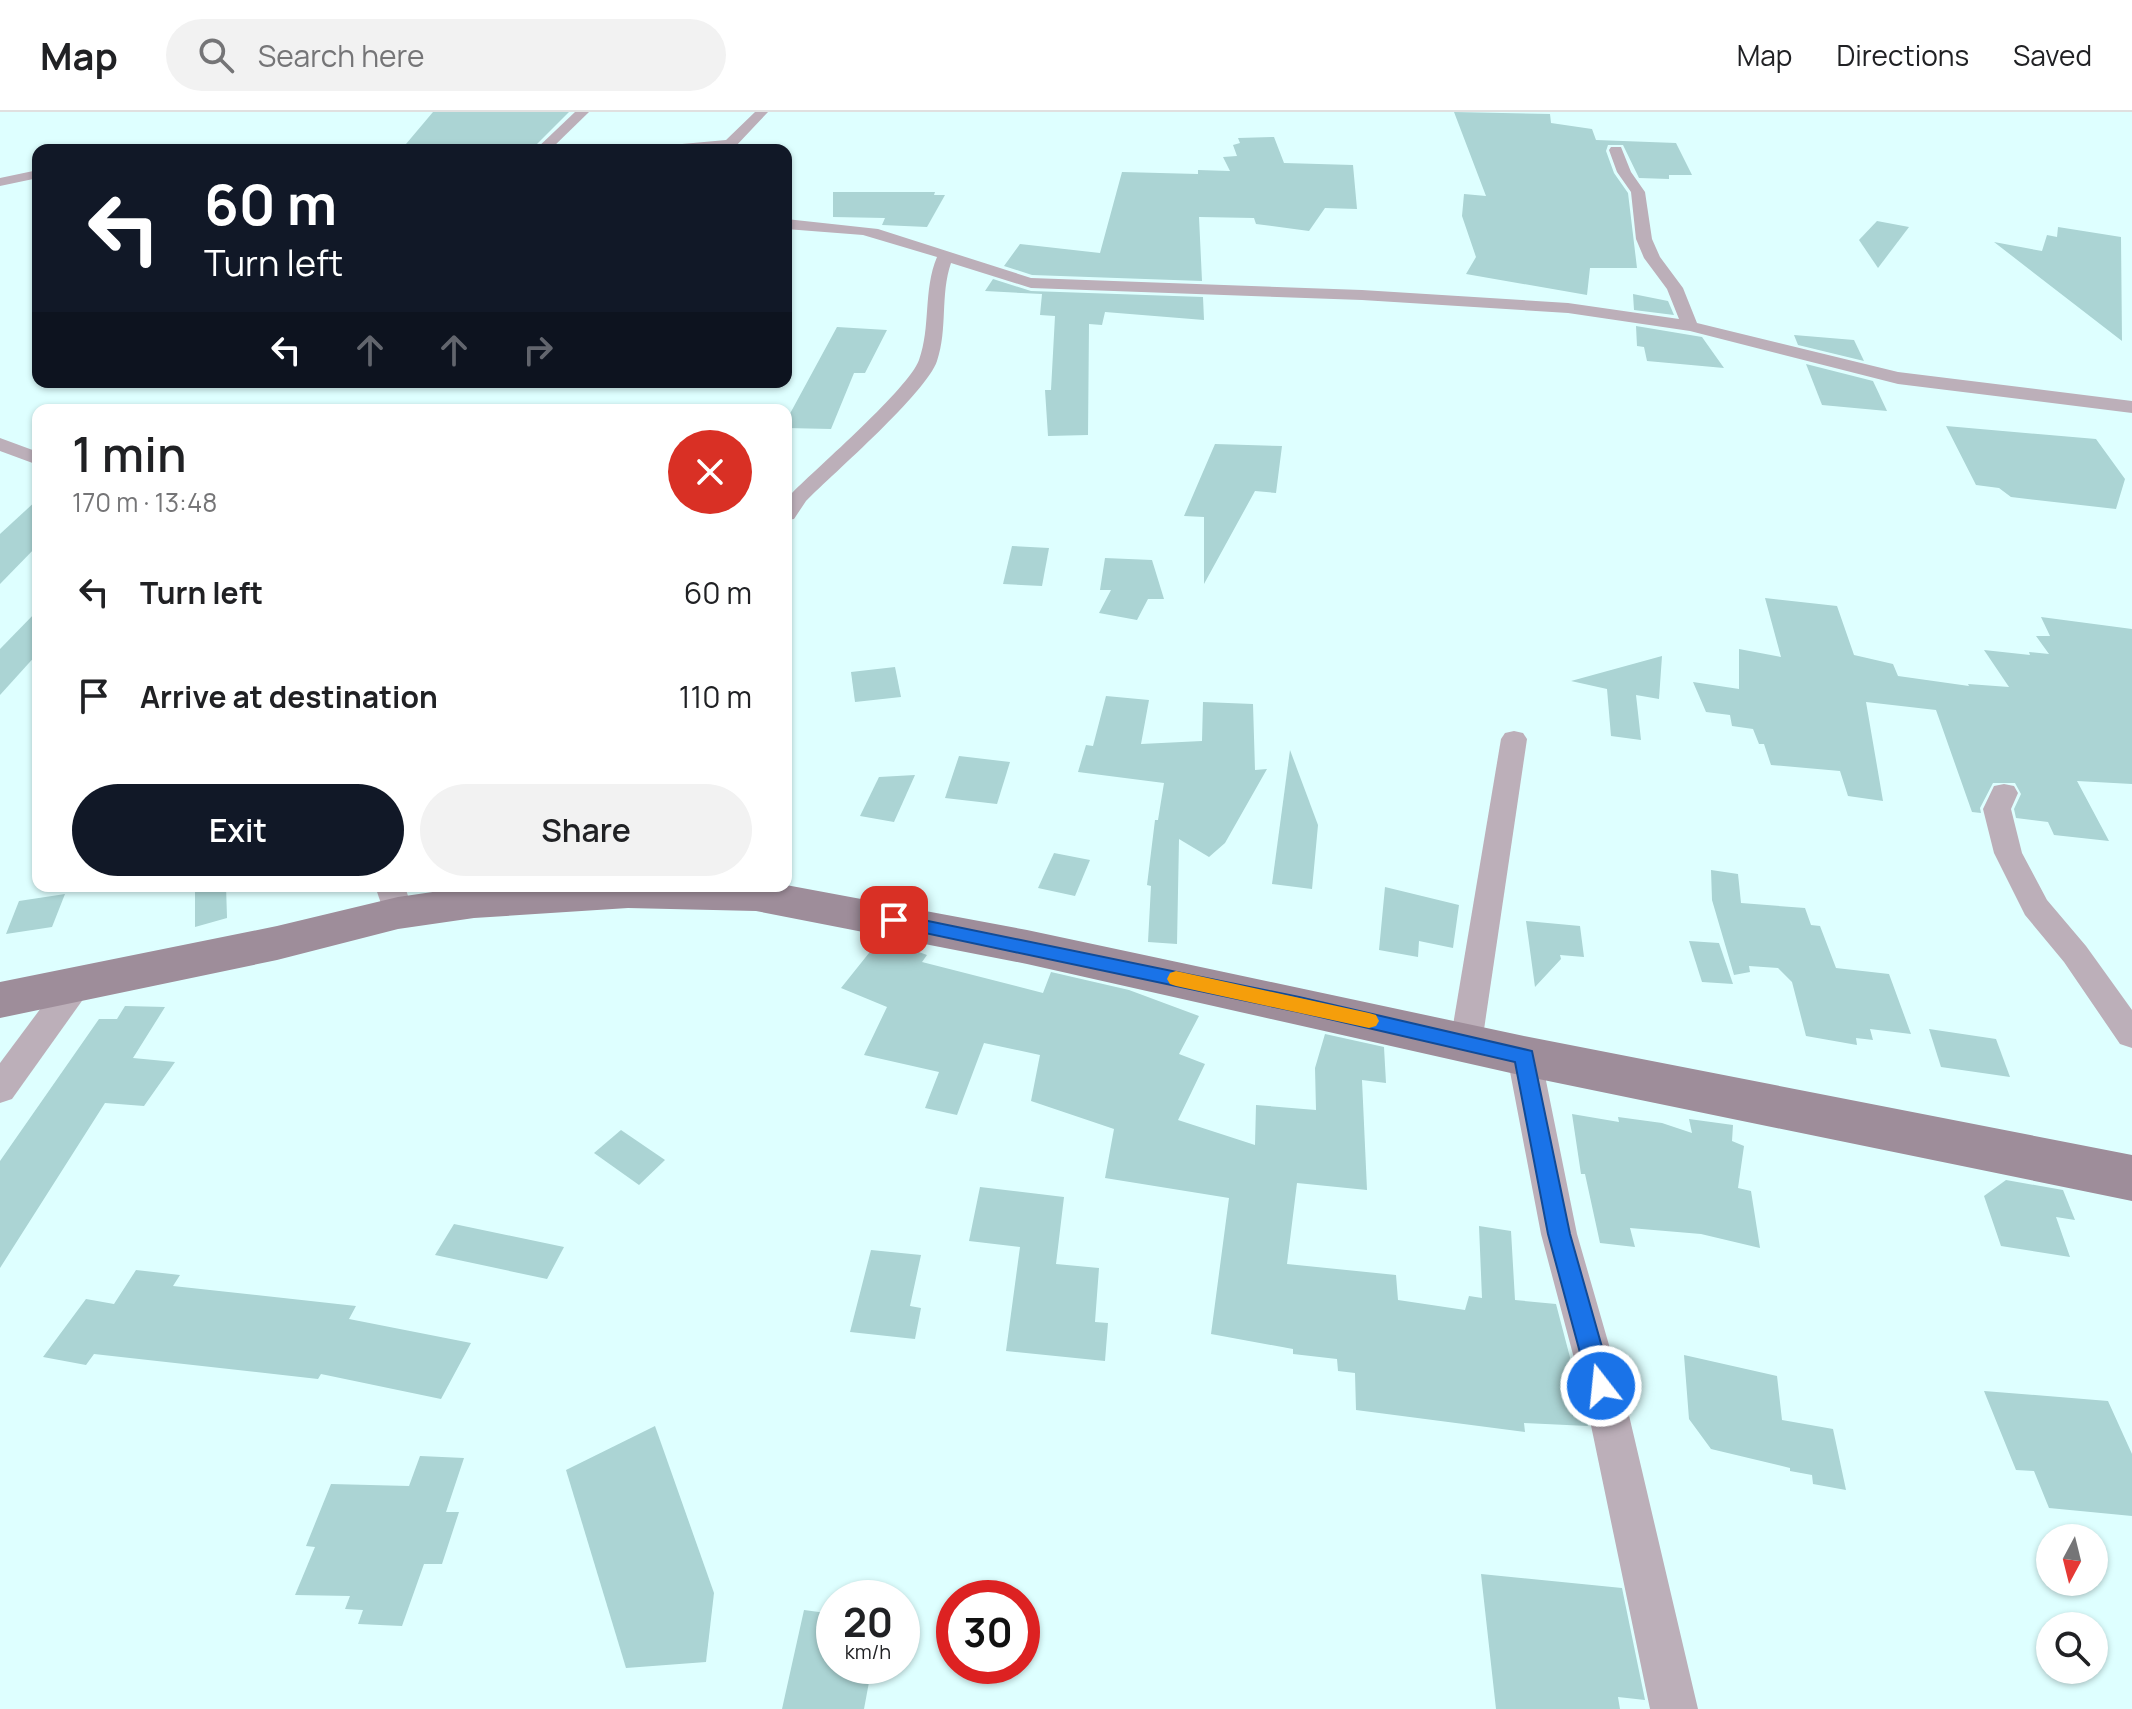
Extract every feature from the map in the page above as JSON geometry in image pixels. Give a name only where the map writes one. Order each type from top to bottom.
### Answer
[{"type":"street","points":[[548,144],[583,112]]},
{"type":"street","points":[[730,144],[762,112]]},
{"type":"street","points":[[1616,150],[1624,172],[1638,192],[1644,239],[1652,258],[1675,288],[1690,326]]},
{"type":"street","points":[[0,182],[32,175]]},
{"type":"street","points":[[792,225],[868,231],[1031,283],[1362,295],[1568,308],[1690,326],[1898,378],[2132,407]]},
{"type":"street","points":[[792,506],[922,375],[932,352],[936,325],[936,276],[945,257]]},
{"type":"street","points":[[0,444],[32,457]]},
{"type":"street","points":[[1466,1043],[1514,739]]},
{"type":"street","points":[[2004,793],[1997,809],[2008,853],[2036,907],[2075,954],[2132,1035]]},
{"type":"street","points":[[0,1000],[277,943],[394,900],[474,902],[628,892]]},
{"type":"street","points":[[761,892],[1524,1056],[2132,1178]]},
{"type":"street","points":[[0,1089],[78,982]]},
{"type":"street","points":[[1524,1056],[1559,1234],[1608,1411],[1674,1709]]},
{"type":"building","points":[[433,112],[569,112],[537,144],[406,144]]},
{"type":"building","points":[[1454,112],[1550,114],[1551,123],[1592,129],[1596,140],[1676,143],[1692,175],[1669,175],[1669,179],[1639,178],[1623,145],[1608,145],[1606,151],[1614,173],[1628,193],[1637,268],[1590,268],[1587,295],[1466,274],[1476,257],[1462,216],[1464,194],[1486,196]]},
{"type":"building","points":[[1274,137],[1284,163],[1353,165],[1357,209],[1325,208],[1309,231],[1256,224],[1254,218],[1199,217],[1202,281],[1032,275],[1004,266],[1020,244],[1100,253],[1122,172],[1198,174],[1198,170],[1230,171],[1223,157],[1237,156],[1233,145],[1240,143],[1238,138]]},
{"type":"building","points":[[833,192],[935,192],[934,195],[945,195],[927,227],[882,225],[885,218],[833,217]]},
{"type":"building","points":[[1877,221],[1909,227],[1878,268],[1859,240]]},
{"type":"building","points":[[2058,227],[2121,237],[2122,341],[1994,242],[2042,251],[2047,235],[2057,237]]},
{"type":"building","points":[[993,279],[1031,291],[1203,297],[1204,320],[1105,312],[1102,325],[1089,324],[1088,435],[1048,436],[1045,390],[1051,390],[1055,316],[1040,315],[1042,294],[985,291]]},
{"type":"building","points":[[1633,294],[1668,301],[1674,315],[1634,310]]},
{"type":"building","points":[[1636,326],[1702,337],[1724,368],[1647,361],[1644,347],[1637,346]]},
{"type":"building","points":[[837,327],[887,330],[865,373],[854,373],[831,429],[792,428],[792,410]]},
{"type":"building","points":[[1794,335],[1854,340],[1864,361],[1798,345]]},
{"type":"building","points":[[1806,364],[1873,381],[1887,411],[1822,405]]},
{"type":"building","points":[[1946,426],[2096,439],[2125,479],[2116,509],[2011,497],[1999,488],[1976,485]]},
{"type":"building","points":[[1215,444],[1282,446],[1276,493],[1255,491],[1204,584],[1204,517],[1184,516]]},
{"type":"building","points":[[32,505],[32,551],[0,584],[0,534]]},
{"type":"building","points":[[1012,546],[1049,548],[1042,586],[1003,584]]},
{"type":"building","points":[[1105,558],[1152,560],[1164,599],[1148,599],[1137,620],[1099,613],[1111,590],[1100,590]]},
{"type":"building","points":[[1765,598],[1837,606],[1854,655],[1893,664],[1898,676],[1969,686],[2009,687],[1984,650],[2049,654],[2036,636],[2050,636],[2041,617],[2132,629],[2132,784],[2077,781],[2109,841],[2054,835],[2048,822],[2016,818],[2014,809],[2021,794],[2015,783],[1993,783],[1980,808],[1981,813],[1972,812],[1936,710],[1866,702],[1883,801],[1848,796],[1840,771],[1771,765],[1764,744],[1759,744],[1753,729],[1732,726],[1730,715],[1706,712],[1693,682],[1739,689],[1739,649],[1781,657]]},
{"type":"building","points":[[32,616],[32,660],[0,695],[0,649]]},
{"type":"building","points":[[1662,656],[1659,699],[1636,695],[1641,740],[1611,736],[1607,689],[1571,681]]},
{"type":"building","points":[[895,667],[901,697],[855,702],[851,672]]},
{"type":"building","points":[[1106,696],[1149,700],[1141,744],[1202,741],[1203,702],[1253,704],[1255,770],[1267,769],[1225,843],[1209,857],[1179,839],[1177,944],[1148,942],[1151,886],[1147,885],[1155,820],[1158,820],[1164,783],[1078,772],[1086,745],[1093,746]]},
{"type":"building","points":[[1290,750],[1318,825],[1312,889],[1272,884]]},
{"type":"building","points":[[959,756],[1010,762],[997,804],[945,798]]},
{"type":"building","points":[[915,775],[894,822],[860,816],[879,777]]},
{"type":"building","points":[[1054,853],[1090,860],[1075,896],[1038,888]]},
{"type":"building","points":[[1711,870],[1738,874],[1741,903],[1805,908],[1811,925],[1820,926],[1836,968],[1889,974],[1911,1034],[1870,1029],[1873,1040],[1856,1038],[1857,1045],[1806,1036],[1792,982],[1778,968],[1749,966],[1750,972],[1734,975],[1712,900]]},
{"type":"building","points":[[1385,887],[1459,905],[1453,948],[1419,941],[1418,957],[1379,950]]},
{"type":"building","points":[[195,892],[226,892],[227,918],[195,927]]},
{"type":"building","points":[[65,894],[52,927],[6,934],[19,901]]},
{"type":"building","points":[[1526,921],[1580,926],[1584,957],[1560,955],[1561,959],[1535,987]]},
{"type":"building","points":[[881,938],[927,955],[922,962],[1043,993],[1051,972],[1129,990],[1199,1016],[1179,1054],[1205,1064],[1178,1120],[1255,1145],[1256,1105],[1316,1110],[1315,1068],[1325,1034],[1384,1047],[1386,1083],[1362,1080],[1367,1190],[1297,1183],[1287,1264],[1396,1275],[1398,1300],[1465,1310],[1469,1296],[1482,1298],[1479,1226],[1511,1231],[1515,1300],[1556,1304],[1588,1426],[1524,1423],[1525,1432],[1356,1410],[1355,1373],[1338,1371],[1337,1359],[1293,1354],[1293,1349],[1211,1334],[1229,1198],[1105,1178],[1114,1129],[1031,1101],[1040,1055],[984,1043],[957,1115],[925,1108],[939,1072],[864,1055],[887,1007],[841,988]]},
{"type":"building","points":[[1689,941],[1719,943],[1733,984],[1702,982]]},
{"type":"building","points":[[125,1006],[165,1007],[133,1058],[175,1062],[144,1106],[105,1103],[0,1268],[0,1161],[99,1019],[117,1019]]},
{"type":"building","points":[[1929,1029],[1996,1039],[2010,1077],[1941,1067]]},
{"type":"building","points":[[1572,1114],[1619,1122],[1618,1117],[1662,1123],[1692,1133],[1689,1119],[1733,1125],[1732,1141],[1744,1146],[1738,1188],[1751,1191],[1760,1248],[1701,1234],[1630,1228],[1635,1247],[1600,1243],[1585,1174],[1581,1174]]},
{"type":"building","points":[[621,1130],[665,1160],[639,1185],[594,1153]]},
{"type":"building","points":[[2006,1180],[2063,1190],[2075,1220],[2056,1217],[2070,1257],[2001,1246],[1984,1196]]},
{"type":"building","points":[[980,1187],[1064,1197],[1056,1264],[1099,1268],[1095,1322],[1108,1323],[1105,1361],[1006,1351],[1020,1247],[969,1241]]},
{"type":"building","points":[[454,1224],[564,1247],[547,1279],[435,1255]]},
{"type":"building","points":[[871,1250],[921,1255],[910,1306],[921,1308],[915,1339],[850,1332]]},
{"type":"building","points":[[136,1270],[180,1275],[173,1286],[356,1306],[349,1319],[471,1343],[441,1399],[321,1374],[318,1379],[94,1354],[86,1365],[43,1357],[86,1299],[114,1304]]},
{"type":"building","points":[[1684,1355],[1777,1376],[1782,1420],[1833,1429],[1846,1490],[1813,1484],[1812,1475],[1790,1471],[1790,1468],[1711,1449],[1689,1419]]},
{"type":"building","points":[[1984,1391],[2108,1401],[2132,1454],[2132,1516],[2049,1508],[2034,1471],[2016,1470]]},
{"type":"building","points":[[655,1426],[714,1593],[706,1662],[626,1668],[566,1470]]},
{"type":"building","points":[[420,1456],[464,1458],[446,1512],[459,1512],[442,1564],[424,1564],[402,1626],[358,1624],[363,1610],[345,1609],[350,1596],[295,1595],[315,1547],[306,1546],[331,1484],[409,1486]]},
{"type":"building","points":[[1481,1574],[1622,1588],[1645,1700],[1618,1697],[1620,1709],[1496,1709]]},
{"type":"building","points":[[804,1610],[816,1612],[816,1684],[869,1684],[864,1709],[782,1709]]},
{"type":"slow traffic","points":[[1176,979],[1369,1021]]},
{"type":"route","points":[[894,920],[1524,1056],[1559,1234],[1601,1386]]}]
